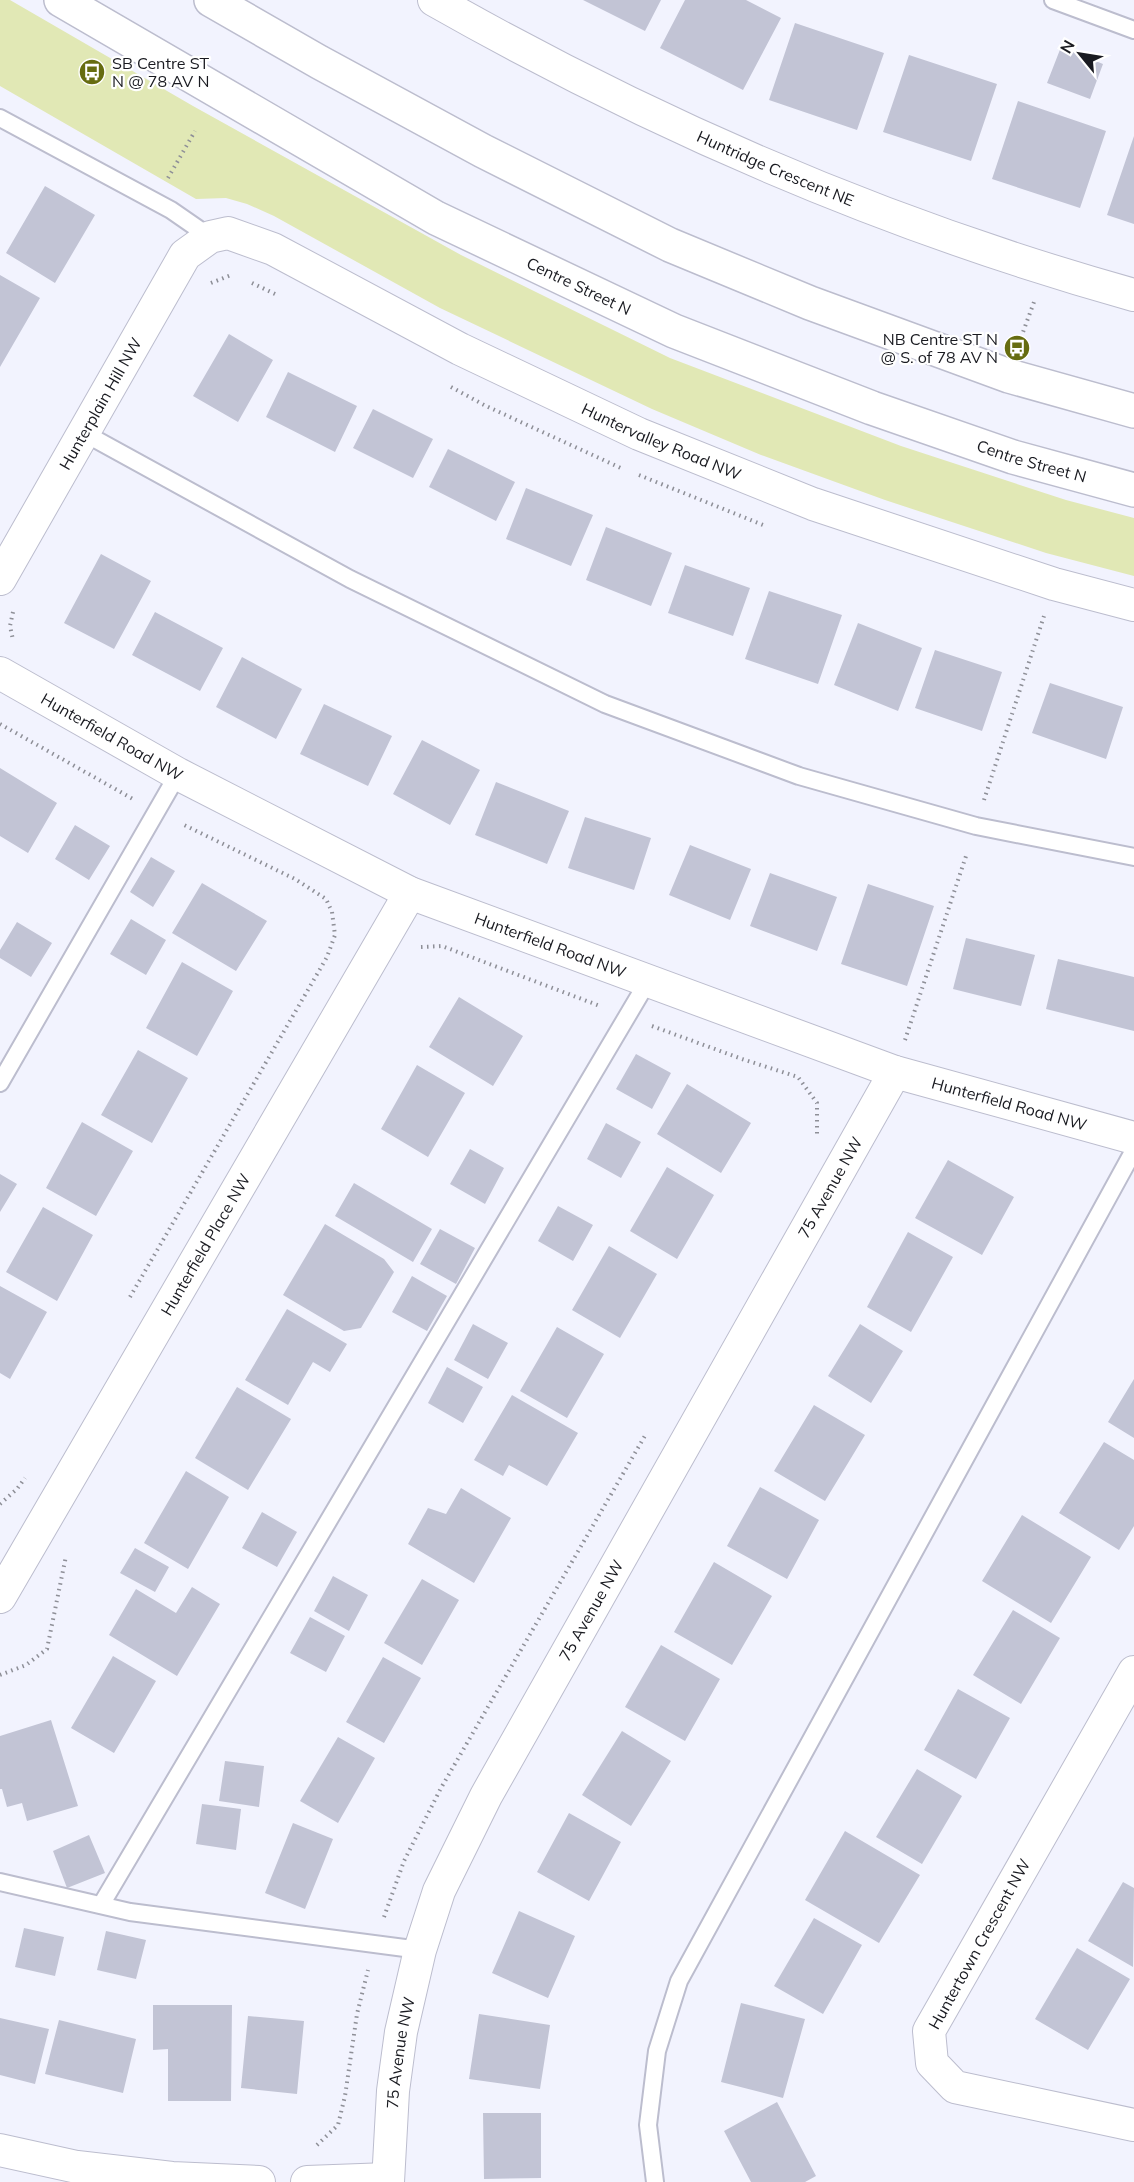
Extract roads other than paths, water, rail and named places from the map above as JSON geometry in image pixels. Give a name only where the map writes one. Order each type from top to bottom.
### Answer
[{"type":"main road","name":"Centre Street N","points":[[61,0],[436,218],[674,331],[872,408],[1013,457],[1134,490]]},
{"type":"main road","points":[[212,0],[319,62],[483,151],[670,245],[810,303],[1009,376],[1134,411]]},
{"type":"street","name":"Huntridge Crescent NE","points":[[434,0],[508,42],[718,145],[891,216],[1045,270],[1134,295]]},
{"type":"street","name":"Huntervalley Road NW","points":[[210,237],[228,233],[273,249],[460,349],[649,439],[813,504],[1054,584],[1134,605]]},
{"type":"street","name":"Hunterplain Hill NW","points":[[0,579],[185,255],[210,237]]},
{"type":"street","name":"Hunterfield Road NW","points":[[8,662],[178,774],[410,892],[895,1072],[1134,1138]]},
{"type":"street","name":"Hunterfield Place NW","points":[[0,1597],[410,892]]},
{"type":"street","name":"75 Avenue NW","points":[[388,2180],[393,2091],[401,2032],[420,1950],[439,1891],[486,1796],[895,1072]]},
{"type":"street","name":"Huntertown Crescent NW","points":[[1134,1672],[928,2031],[932,2063],[955,2087],[1134,2126]]},
{"type":"street","points":[[0,2150],[77,2167],[172,2178],[259,2182]]},
{"type":"street","points":[[307,2182],[388,2180]]},
{"type":"lane","points":[[1053,0],[1134,30]]},
{"type":"lane","points":[[0,118],[171,210],[210,237]]},
{"type":"lane","points":[[84,433],[350,579],[605,704],[799,776],[976,826],[1134,857]]},
{"type":"lane","points":[[0,1083],[178,774]]},
{"type":"lane","points":[[102,1905],[648,981]]},
{"type":"lane","points":[[654,2182],[648,2125],[657,2051],[679,1981],[1134,1150]]},
{"type":"lane","points":[[0,1882],[130,1912],[420,1950]]},
{"type":"place","name":"SB Centre ST N @ 78 AV N","points":[[92,72]]},
{"type":"place","name":"NB Centre ST N @ S. of 78 AV N","points":[[1017,348]]}]
